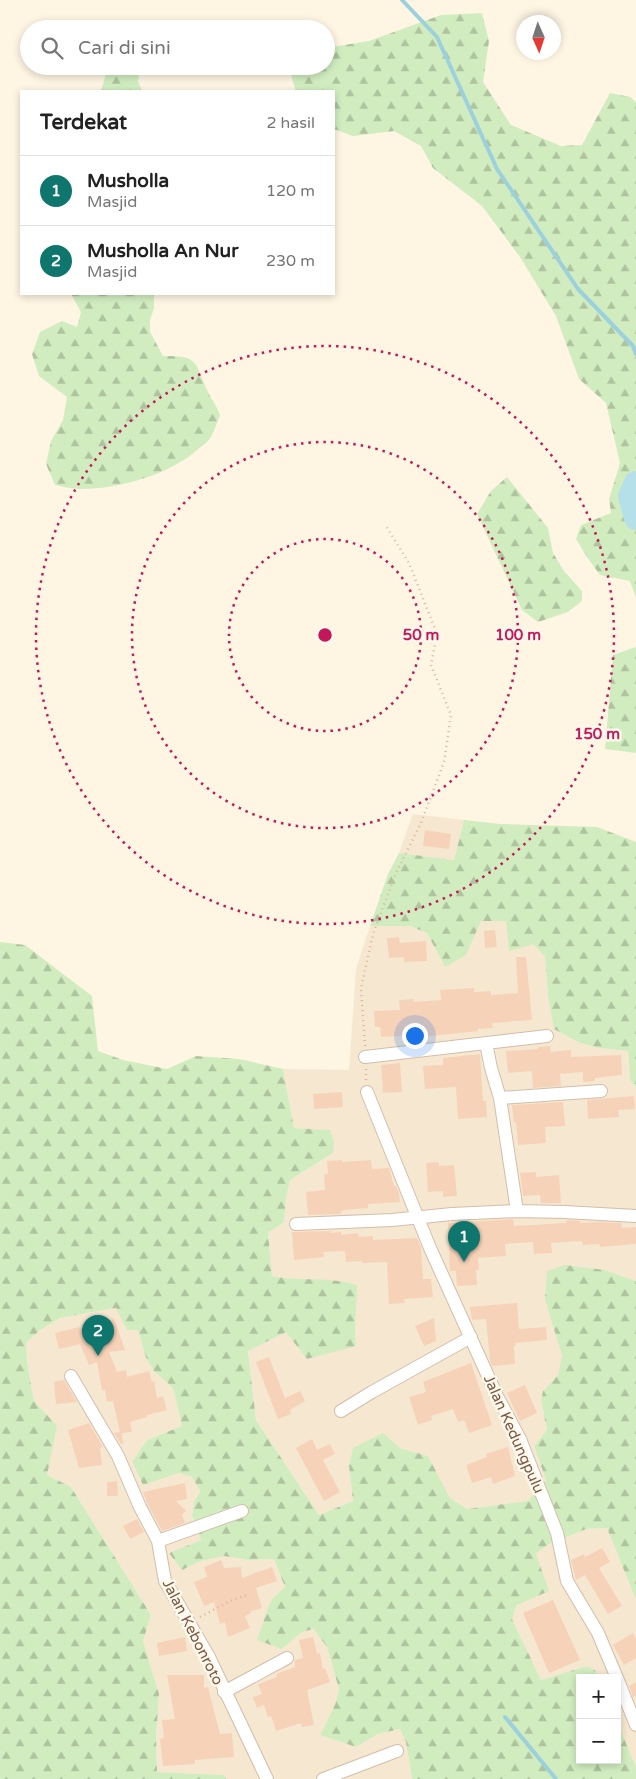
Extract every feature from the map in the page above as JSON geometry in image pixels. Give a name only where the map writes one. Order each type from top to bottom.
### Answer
[{"type":"street","points":[[365,1057],[440,1050],[547,1036]]},
{"type":"street","points":[[486,1043],[500,1098],[517,1211]]},
{"type":"street","points":[[500,1098],[601,1091]]},
{"type":"street","name":"Jalan Kedungpulu","points":[[367,1092],[418,1218],[497,1396],[520,1439],[557,1534],[567,1581],[598,1633],[615,1674]]},
{"type":"street","points":[[296,1224],[517,1211],[636,1216]]},
{"type":"street","points":[[341,1411],[471,1338]]},
{"type":"street","name":"Jalan Kebonroto","points":[[71,1376],[118,1456],[140,1507],[158,1541],[165,1581],[190,1622],[268,1779]]},
{"type":"street","points":[[158,1541],[242,1512]]},
{"type":"street","points":[[224,1692],[288,1658]]},
{"type":"street","name":"Jalan Kedungpulu","points":[[621,1688],[636,1725]]},
{"type":"street","points":[[323,1779],[397,1751]]},
{"type":"path","points":[[367,1092],[361,988],[373,934],[396,873],[421,823],[444,762],[451,715],[432,665],[437,634],[409,563],[386,526]]},
{"type":"path","points":[[190,1622],[230,1601],[250,1594]]},
{"type":"shaded area","points":[[413,814],[464,820],[454,860],[399,853]]},
{"type":"shaded area","points":[[481,921],[506,921],[545,957],[548,997],[554,1029],[580,1043],[599,1048],[628,1051],[630,1080],[636,1087],[636,1281],[605,1270],[555,1331],[562,1356],[558,1375],[543,1391],[541,1400],[547,1430],[534,1446],[546,1480],[528,1501],[467,1509],[450,1498],[428,1456],[400,1448],[349,1466],[353,1501],[319,1515],[256,1420],[248,1350],[286,1332],[356,1345],[355,1330],[298,1280],[272,1276],[268,1233],[284,1222],[290,1180],[333,1153],[329,1130],[294,1128],[283,1069],[349,1070],[356,969],[370,926],[410,926],[427,933],[445,967],[474,934]]},
{"type":"shaded area","points":[[117,1308],[127,1330],[138,1330],[146,1358],[154,1371],[173,1388],[182,1426],[147,1440],[132,1463],[143,1485],[179,1473],[192,1477],[200,1491],[194,1502],[192,1515],[201,1540],[170,1553],[182,1570],[201,1561],[224,1556],[248,1560],[274,1559],[285,1587],[272,1599],[263,1622],[282,1649],[302,1632],[315,1629],[327,1647],[339,1689],[335,1705],[320,1735],[356,1747],[378,1734],[400,1729],[406,1742],[412,1779],[226,1779],[224,1775],[157,1772],[156,1738],[159,1694],[143,1641],[151,1615],[71,1487],[47,1475],[56,1426],[34,1401],[28,1368],[26,1343],[40,1330],[60,1318]]},
{"type":"shaded area","points":[[607,1528],[636,1600],[636,1767],[621,1731],[621,1674],[597,1674],[596,1671],[587,1666],[541,1680],[512,1619],[536,1554],[547,1545],[586,1529]]},
{"type":"green space","points":[[482,13],[489,41],[483,82],[511,125],[561,146],[582,145],[610,93],[630,97],[636,102],[636,598],[630,581],[600,575],[576,539],[581,525],[611,513],[609,499],[620,463],[606,403],[579,379],[556,316],[520,257],[482,206],[433,168],[421,146],[394,131],[353,136],[335,129],[335,90],[296,90],[291,75],[335,75],[335,47],[369,41],[441,15]]},
{"type":"green space","points":[[105,75],[139,75],[138,81],[142,90],[101,90]]},
{"type":"green space","points":[[72,295],[154,295],[150,332],[163,356],[183,357],[189,359],[197,366],[220,415],[207,442],[172,467],[125,484],[93,489],[78,489],[55,485],[46,464],[51,441],[63,420],[67,397],[39,376],[32,354],[40,332],[62,321],[77,327],[81,312]]},
{"type":"green space","points":[[507,477],[548,528],[553,553],[564,571],[582,591],[582,601],[568,612],[538,622],[522,610],[477,514],[491,491]]},
{"type":"green space","points":[[636,647],[636,753],[605,749],[613,655]]},
{"type":"green space","points":[[464,820],[500,824],[597,827],[636,842],[636,1087],[630,1080],[628,1051],[599,1048],[580,1043],[554,1029],[548,997],[545,957],[533,944],[509,951],[506,921],[481,921],[466,955],[445,967],[427,933],[410,926],[370,926],[388,874],[399,853],[454,860]]},
{"type":"green space","points":[[0,942],[25,945],[92,996],[98,1051],[123,1060],[167,1069],[196,1056],[239,1059],[283,1069],[294,1128],[330,1130],[334,1142],[333,1153],[290,1180],[284,1222],[268,1233],[272,1276],[347,1282],[357,1285],[356,1346],[307,1359],[286,1332],[248,1351],[256,1420],[319,1515],[353,1501],[349,1466],[353,1448],[383,1433],[400,1448],[428,1456],[450,1498],[467,1509],[528,1501],[546,1480],[534,1446],[547,1430],[541,1400],[543,1391],[558,1375],[562,1356],[545,1299],[547,1271],[565,1265],[605,1270],[636,1281],[636,1600],[607,1528],[586,1529],[547,1545],[536,1554],[549,1591],[517,1605],[512,1619],[541,1680],[587,1666],[596,1671],[597,1674],[576,1674],[576,1764],[621,1764],[621,1731],[636,1767],[636,1779],[412,1779],[406,1742],[400,1729],[378,1734],[356,1747],[320,1735],[335,1705],[339,1689],[327,1647],[314,1629],[302,1632],[282,1649],[257,1640],[272,1599],[285,1587],[274,1559],[248,1560],[224,1556],[201,1561],[182,1570],[169,1553],[201,1540],[192,1515],[194,1502],[200,1491],[192,1477],[179,1473],[143,1485],[132,1462],[147,1440],[182,1426],[173,1388],[154,1371],[146,1358],[138,1330],[127,1330],[116,1308],[60,1318],[40,1330],[26,1343],[34,1401],[57,1426],[47,1475],[71,1487],[151,1615],[143,1641],[159,1694],[156,1738],[157,1772],[224,1775],[226,1779],[0,1779]]},
{"type":"building","points":[[425,830],[451,834],[449,849],[423,846]]},
{"type":"building","points":[[495,930],[497,947],[485,948],[484,931]]},
{"type":"building","points":[[399,937],[400,943],[426,941],[427,961],[404,962],[404,957],[389,958],[387,938]]},
{"type":"building","points":[[516,957],[526,957],[532,1020],[492,1023],[493,1028],[478,1029],[478,1031],[402,1039],[402,1036],[381,1037],[380,1027],[375,1027],[374,1011],[400,1010],[399,1000],[414,999],[414,1002],[441,1000],[440,990],[474,988],[474,992],[491,991],[491,995],[518,993]]},
{"type":"building","points":[[550,1046],[551,1052],[571,1050],[571,1057],[621,1055],[622,1075],[595,1078],[595,1081],[583,1082],[583,1072],[560,1074],[561,1086],[533,1088],[532,1071],[508,1073],[506,1051],[538,1049],[538,1047]]},
{"type":"building","points":[[480,1054],[483,1101],[486,1101],[487,1117],[458,1119],[456,1087],[425,1089],[423,1066],[443,1065],[443,1058]]},
{"type":"building","points":[[400,1063],[402,1092],[383,1093],[381,1065]]},
{"type":"building","points":[[342,1092],[343,1107],[314,1109],[313,1094]]},
{"type":"building","points":[[634,1096],[635,1109],[618,1110],[619,1117],[588,1119],[587,1100]]},
{"type":"building","points":[[563,1102],[565,1126],[545,1127],[546,1143],[518,1145],[512,1105]]},
{"type":"building","points":[[342,1160],[342,1162],[371,1160],[372,1169],[389,1168],[394,1186],[396,1186],[399,1193],[400,1202],[368,1204],[368,1208],[343,1210],[340,1214],[308,1215],[306,1192],[325,1190],[324,1174],[328,1174],[327,1161]]},
{"type":"building","points":[[439,1162],[439,1166],[454,1165],[457,1196],[443,1197],[443,1191],[428,1192],[426,1163]]},
{"type":"building","points":[[536,1172],[536,1177],[559,1175],[561,1203],[541,1203],[540,1195],[523,1196],[520,1173]]},
{"type":"building","points":[[513,1219],[514,1226],[566,1223],[569,1220],[580,1221],[580,1223],[621,1223],[622,1228],[636,1227],[636,1244],[600,1247],[599,1244],[583,1245],[582,1241],[551,1243],[552,1253],[534,1254],[533,1242],[505,1244],[506,1256],[478,1258],[479,1270],[476,1270],[477,1285],[457,1286],[456,1271],[450,1271],[448,1223]]},
{"type":"building","points":[[332,1231],[330,1233],[341,1232],[341,1235],[358,1233],[359,1237],[373,1236],[373,1240],[417,1238],[421,1247],[423,1279],[431,1279],[433,1297],[404,1299],[405,1303],[389,1304],[387,1262],[346,1262],[345,1251],[323,1252],[324,1257],[294,1260],[292,1232]]},
{"type":"building","points":[[517,1303],[519,1329],[546,1327],[547,1340],[515,1343],[515,1364],[492,1366],[486,1319],[472,1320],[470,1307]]},
{"type":"building","points":[[114,1318],[125,1350],[109,1352],[117,1372],[126,1370],[127,1377],[149,1371],[152,1382],[154,1381],[157,1398],[163,1396],[167,1410],[130,1422],[132,1432],[122,1433],[123,1444],[121,1444],[114,1433],[120,1432],[113,1401],[107,1402],[105,1390],[102,1390],[97,1362],[89,1365],[80,1344],[59,1349],[55,1333],[79,1327],[80,1329],[100,1320],[102,1324]]},
{"type":"building","points":[[434,1318],[436,1341],[424,1346],[415,1326]]},
{"type":"building","points":[[269,1357],[285,1398],[300,1391],[305,1401],[290,1410],[291,1414],[278,1419],[256,1362]]},
{"type":"building","points":[[471,1363],[492,1425],[469,1433],[464,1420],[458,1422],[453,1409],[431,1416],[432,1420],[418,1425],[409,1397],[426,1392],[423,1382]]},
{"type":"building","points":[[64,1380],[77,1402],[56,1404],[54,1382]]},
{"type":"building","points":[[525,1385],[537,1413],[520,1421],[507,1393]]},
{"type":"building","points":[[89,1423],[103,1447],[100,1448],[102,1465],[79,1468],[68,1430]]},
{"type":"building","points":[[312,1439],[317,1450],[330,1444],[335,1454],[323,1460],[340,1492],[324,1501],[296,1448]]},
{"type":"building","points":[[508,1447],[515,1476],[493,1484],[491,1477],[472,1483],[466,1465],[487,1457],[486,1454]]},
{"type":"building","points":[[117,1481],[118,1496],[107,1496],[107,1482]]},
{"type":"building","points":[[185,1483],[187,1499],[176,1501],[186,1511],[182,1515],[185,1523],[162,1531],[143,1492]]},
{"type":"building","points":[[137,1519],[144,1532],[130,1539],[123,1526]]},
{"type":"building","points":[[602,1548],[610,1562],[599,1568],[622,1606],[608,1614],[585,1575],[576,1580],[571,1560],[584,1554],[585,1557]]},
{"type":"building","points":[[221,1560],[224,1568],[241,1567],[242,1578],[272,1567],[277,1581],[256,1588],[262,1608],[251,1611],[251,1613],[245,1616],[250,1628],[228,1637],[225,1622],[220,1624],[214,1602],[204,1606],[194,1582],[207,1577],[204,1567]]},
{"type":"building","points":[[553,1600],[580,1660],[549,1673],[523,1613]]},
{"type":"building","points":[[633,1633],[636,1639],[636,1658],[624,1665],[613,1645]]},
{"type":"building","points":[[185,1637],[187,1651],[159,1656],[157,1643]]},
{"type":"building","points":[[313,1637],[317,1654],[320,1653],[323,1669],[325,1668],[330,1682],[307,1690],[314,1725],[302,1727],[301,1723],[276,1731],[271,1716],[268,1717],[264,1705],[257,1708],[253,1697],[262,1694],[258,1684],[277,1677],[276,1674],[295,1667],[295,1660],[303,1658],[299,1640]]},
{"type":"building","points":[[167,1675],[204,1675],[204,1688],[208,1687],[220,1734],[232,1733],[234,1757],[195,1760],[195,1764],[163,1766],[160,1739],[164,1738],[162,1720],[175,1719]]},
{"type":"building","points":[[636,1682],[636,1696],[633,1697],[629,1686]]},
{"type":"waterway","points":[[402,0],[437,37],[497,169],[578,289],[633,346],[636,354]]},
{"type":"waterway","points":[[636,483],[630,496],[636,518]]},
{"type":"waterway","points":[[505,1717],[556,1779]]},
{"type":"place","name":"Musholla","points":[[464,1262]]},
{"type":"place","name":"Musholla An Nur","points":[[98,1356]]}]
